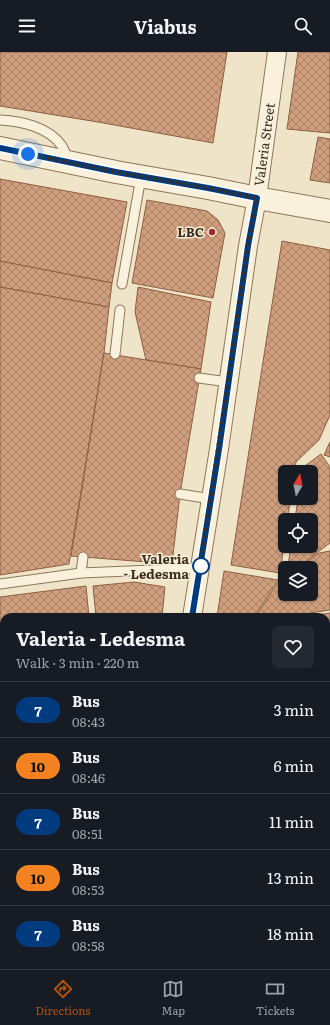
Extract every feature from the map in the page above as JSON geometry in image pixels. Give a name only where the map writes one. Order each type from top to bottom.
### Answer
[{"type":"street","name":"Valeria Street","points":[[193,613],[248,246],[257,198],[277,52]]},
{"type":"street","points":[[0,148],[141,177],[330,211]]},
{"type":"lane","points":[[0,120],[14,120],[40,128],[61,145],[70,162]]},
{"type":"lane","points":[[122,284],[141,177]]},
{"type":"lane","points":[[115,354],[120,310]]},
{"type":"lane","points":[[199,378],[228,382]]},
{"type":"lane","points":[[180,494],[211,499]]},
{"type":"lane","points":[[81,573],[83,557]]},
{"type":"lane","points":[[0,584],[81,573],[200,568]]},
{"type":"building","points":[[0,52],[227,52],[213,143],[0,106]]},
{"type":"building","points":[[298,52],[330,52],[330,133],[287,129]]},
{"type":"building","points":[[318,137],[330,139],[330,183],[310,180]]},
{"type":"building","points":[[0,179],[127,202],[112,283],[0,261]]},
{"type":"building","points":[[147,200],[207,211],[218,220],[225,233],[213,298],[132,283]]},
{"type":"building","points":[[282,241],[330,250],[330,415],[319,440],[296,462],[295,465],[278,465],[278,505],[290,505],[288,513],[278,513],[278,553],[283,553],[282,561],[278,561],[278,573],[231,565]]},
{"type":"building","points":[[0,261],[112,283],[109,307],[0,287]]},
{"type":"building","points":[[0,287],[109,307],[104,353],[69,564],[0,575]]},
{"type":"building","points":[[138,287],[211,302],[201,369],[146,360],[135,312]]},
{"type":"building","points":[[104,353],[201,369],[180,494],[172,564],[71,556]]},
{"type":"building","points":[[330,442],[330,457],[324,455]]},
{"type":"building","points":[[321,454],[330,467],[330,543],[318,552],[318,513],[296,513],[297,505],[318,505],[318,465],[306,465]]},
{"type":"building","points":[[330,551],[330,610],[310,613],[258,613],[278,583],[278,601],[318,601],[318,561],[308,561],[319,553]]},
{"type":"building","points":[[290,553],[317,553],[306,561],[289,561]]},
{"type":"building","points":[[224,571],[278,580],[257,613],[218,613]]},
{"type":"building","points":[[134,582],[165,587],[162,613],[96,613],[93,586]]},
{"type":"building","points":[[86,586],[89,613],[0,613],[0,597]]},
{"type":"bus line","name":"7","points":[[0,148],[116,172],[257,198],[248,246],[219,449],[193,613]]},
{"type":"place","name":"LBC","points":[[212,232]]},
{"type":"place","name":"Valeria - Ledesma","points":[[201,566]]},
{"type":"route","points":[[28,154],[257,198],[248,246],[219,449],[200,568],[201,566]]}]
